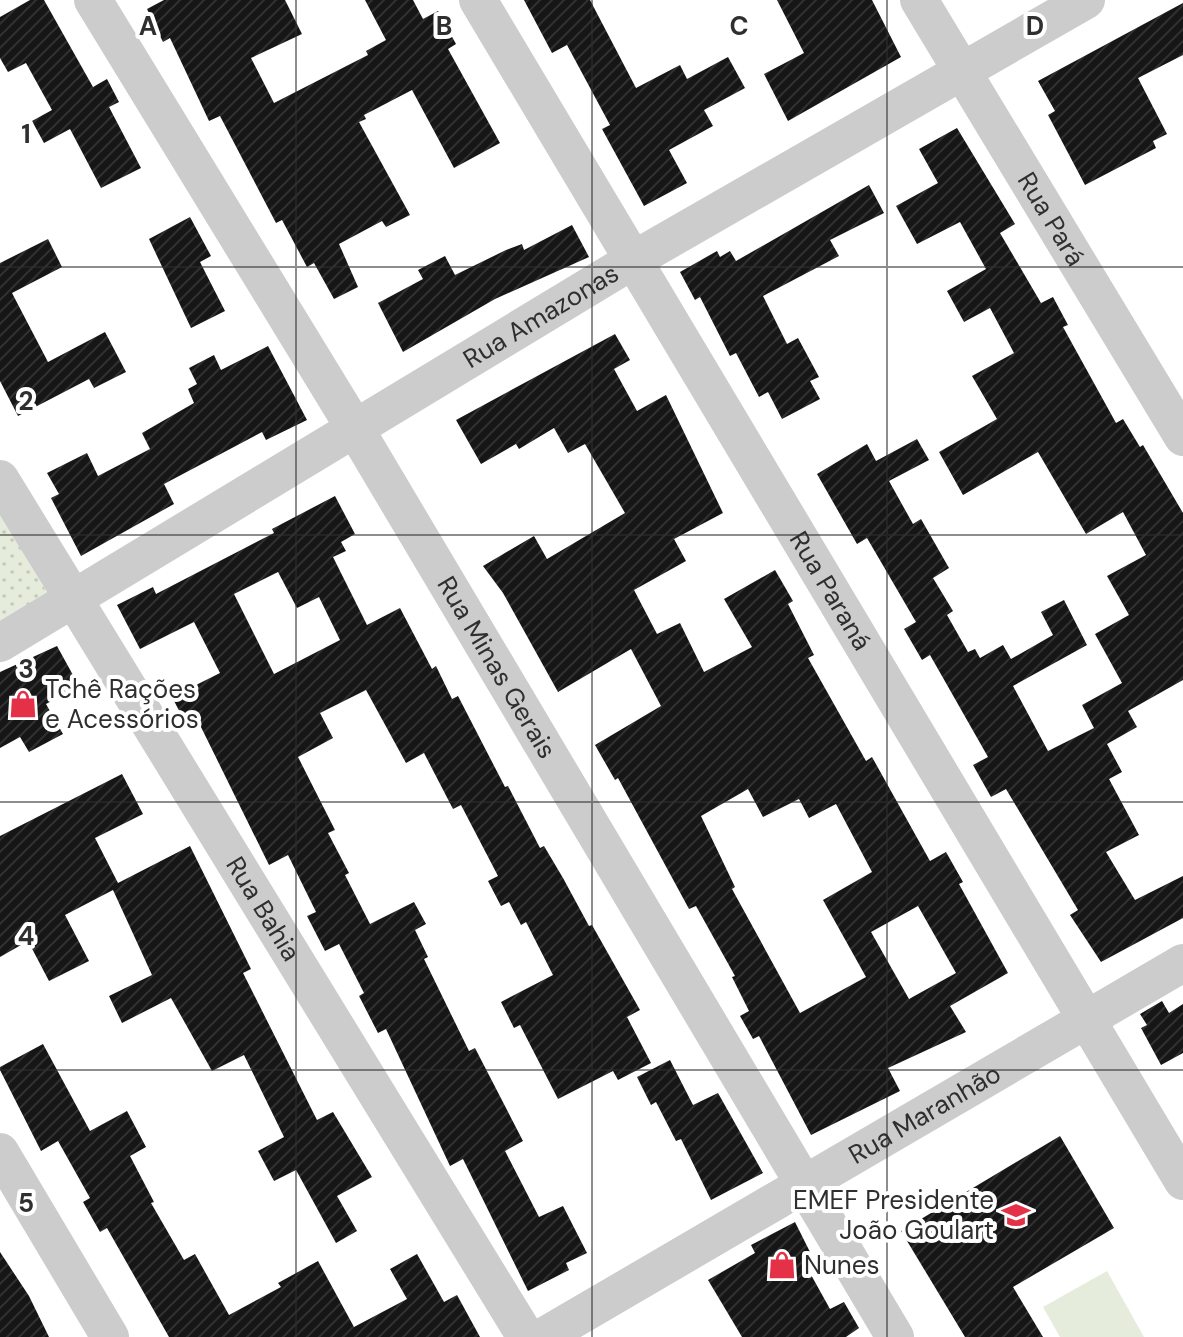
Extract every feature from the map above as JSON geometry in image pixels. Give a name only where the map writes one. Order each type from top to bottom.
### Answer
[{"type":"street","name":"Rua Minas Gerais","points":[[93,0],[354,427],[895,1337]]},
{"type":"street","name":"Rua Paraná","points":[[478,0],[1183,1181]]},
{"type":"street","name":"Rua Pará","points":[[919,0],[959,72],[1183,437]]},
{"type":"street","name":"Rua Amazonas","points":[[0,643],[635,259],[1086,0]]},
{"type":"street","name":"Rua Bahia","points":[[0,479],[526,1337]]},
{"type":"street","name":"Rua Maranhão","points":[[543,1337],[1183,963]]},
{"type":"street","points":[[0,1152],[110,1337]]},
{"type":"green space","points":[[0,513],[48,594],[0,623]]},
{"type":"green space","points":[[1107,1271],[1144,1337],[1060,1337],[1043,1307]]},
{"type":"building","points":[[30,0],[44,0],[93,87],[107,79],[119,102],[109,107],[141,168],[101,188],[70,129],[44,143],[32,121],[52,110],[26,63],[8,72],[0,58],[0,17]]},
{"type":"building","points":[[164,0],[285,0],[302,34],[251,58],[274,103],[368,55],[366,51],[386,40],[365,0],[413,0],[423,19],[438,11],[456,44],[448,49],[500,143],[454,168],[412,90],[364,115],[366,119],[359,122],[410,215],[386,227],[382,221],[339,244],[358,287],[334,299],[314,263],[307,267],[282,220],[276,223],[220,116],[209,121],[170,38],[163,42],[147,9]]},
{"type":"building","points":[[524,0],[590,0],[636,88],[680,65],[687,79],[728,57],[745,88],[704,110],[713,126],[669,150],[687,183],[644,206],[602,129],[610,125],[567,45],[552,53]]},
{"type":"building","points":[[777,0],[872,0],[901,57],[788,121],[764,74],[804,53]]},
{"type":"building","points":[[1183,3],[1183,55],[1138,78],[1167,134],[1153,141],[1156,148],[1085,185],[1048,115],[1055,111],[1038,81]]},
{"type":"building","points":[[957,128],[1015,224],[1000,233],[1041,303],[1053,297],[1068,325],[1063,327],[1116,423],[1123,419],[1140,447],[1143,445],[1183,513],[1183,680],[1128,711],[1137,727],[1107,744],[1122,772],[1109,779],[1139,835],[1106,852],[1135,900],[1183,876],[1183,918],[1101,962],[1070,915],[1078,910],[1006,789],[991,797],[973,765],[988,757],[930,655],[922,660],[904,629],[916,622],[867,538],[857,544],[817,474],[867,444],[876,461],[917,439],[929,460],[889,481],[913,524],[921,519],[949,568],[933,578],[953,611],[947,615],[968,652],[975,649],[980,658],[1003,645],[1011,659],[1053,635],[1041,612],[1064,600],[1087,645],[1013,686],[1048,751],[1094,728],[1082,705],[1122,683],[1095,634],[1129,615],[1107,576],[1146,555],[1123,512],[1086,534],[1038,452],[963,495],[939,452],[997,419],[972,376],[1014,353],[990,308],[964,322],[947,291],[986,269],[960,222],[917,244],[896,206],[938,183],[919,149]]},
{"type":"building","points":[[869,185],[884,213],[830,240],[839,256],[763,296],[787,344],[798,338],[819,377],[810,381],[820,399],[782,419],[768,392],[759,397],[736,353],[730,356],[700,297],[695,300],[680,272],[717,251],[720,257],[730,251],[736,261]]},
{"type":"building","points":[[190,217],[211,256],[200,262],[225,311],[191,328],[149,239]]},
{"type":"building","points":[[572,225],[589,257],[495,299],[403,352],[378,303],[423,279],[418,270],[445,256],[455,275],[522,244],[524,250]]},
{"type":"building","points":[[48,239],[62,267],[12,293],[48,362],[105,332],[126,372],[94,388],[89,379],[18,416],[0,381],[0,263]]},
{"type":"building","points":[[615,334],[630,360],[614,369],[637,411],[666,395],[723,513],[674,539],[686,561],[634,590],[657,634],[680,623],[704,672],[752,647],[724,599],[775,570],[793,601],[788,604],[814,655],[808,658],[866,761],[872,757],[930,861],[946,852],[963,882],[959,884],[1008,973],[950,1006],[966,1032],[888,1068],[900,1091],[811,1135],[759,1036],[753,1039],[740,1016],[749,1011],[732,977],[735,976],[696,906],[689,909],[618,778],[615,780],[595,745],[661,706],[631,649],[558,692],[503,593],[483,566],[534,536],[547,559],[625,513],[585,444],[568,453],[554,428],[519,449],[516,444],[481,464],[456,420]],"holes":[[[748,789],[763,817],[799,799],[809,818],[836,804],[872,872],[823,900],[866,977],[800,1013],[732,889],[735,887],[701,816]],[[918,906],[956,973],[909,999],[871,932]]]},
{"type":"building","points":[[268,346],[307,420],[266,440],[262,432],[164,484],[174,504],[81,556],[51,498],[59,494],[47,473],[87,453],[98,476],[150,449],[142,433],[194,403],[188,389],[197,384],[189,368],[214,355],[221,370]]},
{"type":"building","points":[[335,496],[355,534],[341,542],[346,551],[333,557],[367,625],[400,608],[432,669],[436,666],[452,699],[458,696],[540,848],[544,846],[640,1010],[627,1017],[651,1063],[618,1080],[613,1071],[558,1099],[520,1025],[514,1028],[501,1002],[553,975],[526,922],[521,925],[509,902],[501,906],[488,881],[498,876],[461,805],[453,809],[424,753],[406,763],[366,690],[320,713],[333,738],[298,757],[335,830],[328,833],[349,873],[345,875],[370,924],[414,902],[426,924],[415,930],[428,957],[424,959],[469,1051],[475,1048],[523,1141],[505,1151],[539,1217],[563,1206],[587,1253],[566,1263],[569,1270],[528,1291],[463,1159],[450,1166],[386,1029],[378,1033],[359,996],[364,993],[339,944],[325,951],[307,916],[316,912],[288,855],[269,865],[199,723],[188,728],[172,697],[220,673],[194,622],[140,649],[117,605],[153,587],[156,594],[274,533],[272,529]],"holes":[[[278,572],[297,608],[319,597],[340,640],[274,674],[234,594]]]},
{"type":"building","points":[[57,646],[79,686],[46,704],[63,734],[29,752],[20,737],[0,748],[0,672]]},
{"type":"building","points":[[122,774],[143,814],[95,838],[118,883],[190,846],[251,969],[243,973],[317,1120],[333,1112],[372,1177],[337,1196],[357,1231],[336,1243],[296,1170],[274,1181],[258,1151],[284,1137],[244,1055],[212,1071],[171,998],[122,1023],[109,996],[152,975],[113,890],[65,915],[89,961],[49,981],[28,941],[0,957],[0,836]]},
{"type":"building","points":[[1162,1001],[1169,1013],[1183,1004],[1183,1053],[1161,1065],[1141,1028],[1147,1025],[1140,1014]]},
{"type":"building","points":[[43,1044],[90,1131],[127,1111],[146,1147],[130,1156],[154,1202],[151,1203],[184,1260],[195,1254],[229,1315],[281,1287],[278,1283],[318,1261],[354,1327],[407,1299],[390,1269],[417,1254],[444,1302],[457,1295],[480,1337],[169,1337],[107,1228],[100,1232],[83,1202],[90,1198],[58,1141],[41,1151],[0,1070],[0,1067]]},
{"type":"building","points":[[670,1060],[693,1105],[718,1093],[763,1173],[711,1200],[681,1139],[676,1141],[656,1102],[651,1105],[637,1077]]},
{"type":"building","points":[[1060,1136],[1114,1228],[1013,1287],[1043,1337],[965,1337],[901,1231]]},
{"type":"building","points":[[795,1222],[814,1260],[805,1264],[830,1309],[844,1302],[859,1328],[846,1337],[742,1337],[708,1280],[755,1253],[751,1245]]},
{"type":"building","points":[[0,1252],[29,1296],[49,1337],[0,1337]]},
{"type":"place","name":"Tchê Rações e Acessórios","points":[[23,704]]},
{"type":"place","name":"EMEF Presidente João Goulart","points":[[1016,1215]]},
{"type":"place","name":"Nunes","points":[[782,1265]]}]
